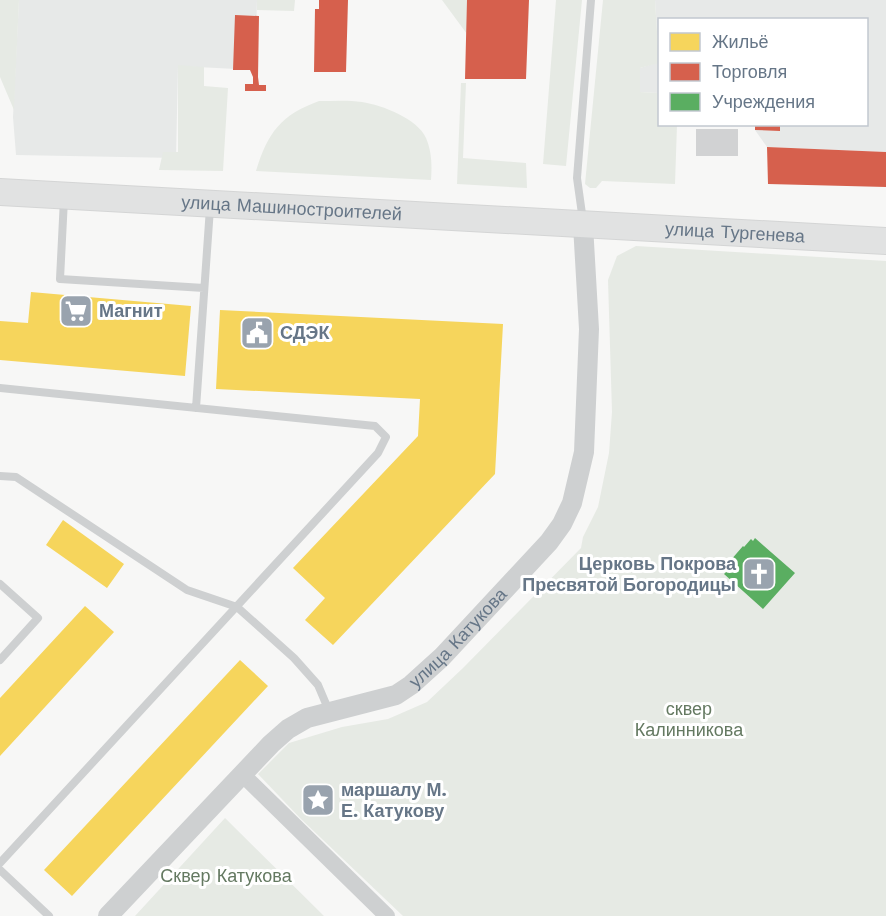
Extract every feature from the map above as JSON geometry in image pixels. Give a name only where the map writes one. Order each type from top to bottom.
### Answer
[{"type":"main road","name":"улица Машиностроителей","points":[[0,192],[583,225]]},
{"type":"main road","name":"улица Тургенева","points":[[583,225],[886,241]]},
{"type":"street","name":"улица Катукова","points":[[108,916],[242,774],[288,729],[307,718],[396,695],[411,686],[442,657],[549,542],[562,524],[572,503],[584,452],[589,329],[583,225]]},
{"type":"street","points":[[242,774],[387,916]]},
{"type":"lane","points":[[583,225],[577,177],[591,0]]},
{"type":"lane","points":[[64,196],[60,279],[204,288]]},
{"type":"lane","points":[[196,408],[210,205]]},
{"type":"lane","points":[[0,388],[375,426],[386,437],[378,453],[0,863]]},
{"type":"lane","points":[[0,476],[16,477],[187,590],[237,607],[294,658],[318,685],[329,711]]},
{"type":"lane","points":[[0,584],[38,618],[0,660]]},
{"type":"lane","points":[[0,870],[49,916]]},
{"type":"shaded area","points":[[19,0],[257,0],[255,70],[178,66],[176,158],[16,155],[13,117]]},
{"type":"shaded area","points":[[655,0],[886,0],[886,152],[767,147],[755,130],[755,126],[868,126],[868,18],[658,18],[658,46]]},
{"type":"shaded area","points":[[658,62],[658,93],[640,92],[640,68]]},
{"type":"green space","points":[[0,0],[19,0],[14,110],[0,77]]},
{"type":"green space","points":[[257,0],[295,0],[294,11],[257,10]]},
{"type":"green space","points":[[442,0],[467,0],[467,34]]},
{"type":"green space","points":[[556,0],[582,0],[566,166],[543,164]]},
{"type":"green space","points":[[603,0],[655,0],[658,63],[640,68],[640,92],[658,93],[658,126],[677,126],[675,184],[602,181],[596,188],[590,188],[585,184]]},
{"type":"green space","points":[[178,65],[204,67],[204,86],[228,88],[223,171],[159,170],[163,152],[178,152]]},
{"type":"green space","points":[[461,83],[466,83],[463,158],[526,163],[527,188],[457,184]]},
{"type":"green space","points":[[319,101],[362,102],[389,110],[408,119],[422,131],[426,138],[431,159],[431,180],[256,171],[271,135],[278,127],[295,112]]},
{"type":"green space","name":"сквер Калинникова","points":[[636,246],[886,261],[886,916],[403,916],[301,819],[258,774],[289,743],[342,727],[388,719],[427,702],[581,548],[583,537],[598,507],[609,453],[612,412],[608,280],[617,256]]},
{"type":"green space","name":"Сквер Катукова","points":[[225,818],[324,916],[135,916]]},
{"type":"building: Жильё","points":[[31,292],[191,306],[185,376],[0,360],[0,321],[28,323]]},
{"type":"building: Жильё","points":[[220,310],[503,324],[495,474],[333,645],[305,620],[325,598],[293,568],[418,436],[420,399],[216,389]]},
{"type":"building: Жильё","points":[[63,520],[124,564],[107,588],[46,545]]},
{"type":"building: Жильё","points":[[85,606],[114,632],[0,756],[0,698]]},
{"type":"building: Жильё","points":[[240,660],[268,686],[72,896],[44,870]]},
{"type":"building: Торговля","points":[[319,0],[348,0],[346,72],[314,72],[315,9],[319,9]]},
{"type":"building: Торговля","points":[[467,0],[529,0],[526,79],[465,79]]},
{"type":"building: Торговля","points":[[235,15],[259,16],[258,77],[259,85],[266,85],[266,91],[245,91],[245,84],[253,84],[250,70],[233,70]]},
{"type":"building: Торговля","points":[[755,126],[780,126],[780,131],[755,130]]},
{"type":"building: Торговля","points":[[767,147],[886,152],[886,187],[768,184]]},
{"type":"building: Учреждения","name":"Церковь Покрова Пресвятой Богородицы","points":[[755,538],[795,573],[763,609],[724,574],[732,562],[730,561],[743,546]]},
{"type":"building: Прочее","points":[[696,129],[738,129],[738,156],[696,156]]},
{"type":"place","name":"Магнит","points":[[76,311]]},
{"type":"place","name":"СДЭК","points":[[257,333]]},
{"type":"place","name":"Церковь Покрова Пресвятой Богородицы","points":[[759,574]]},
{"type":"place","name":"маршалу М. Е. Катукову","points":[[318,800]]}]
